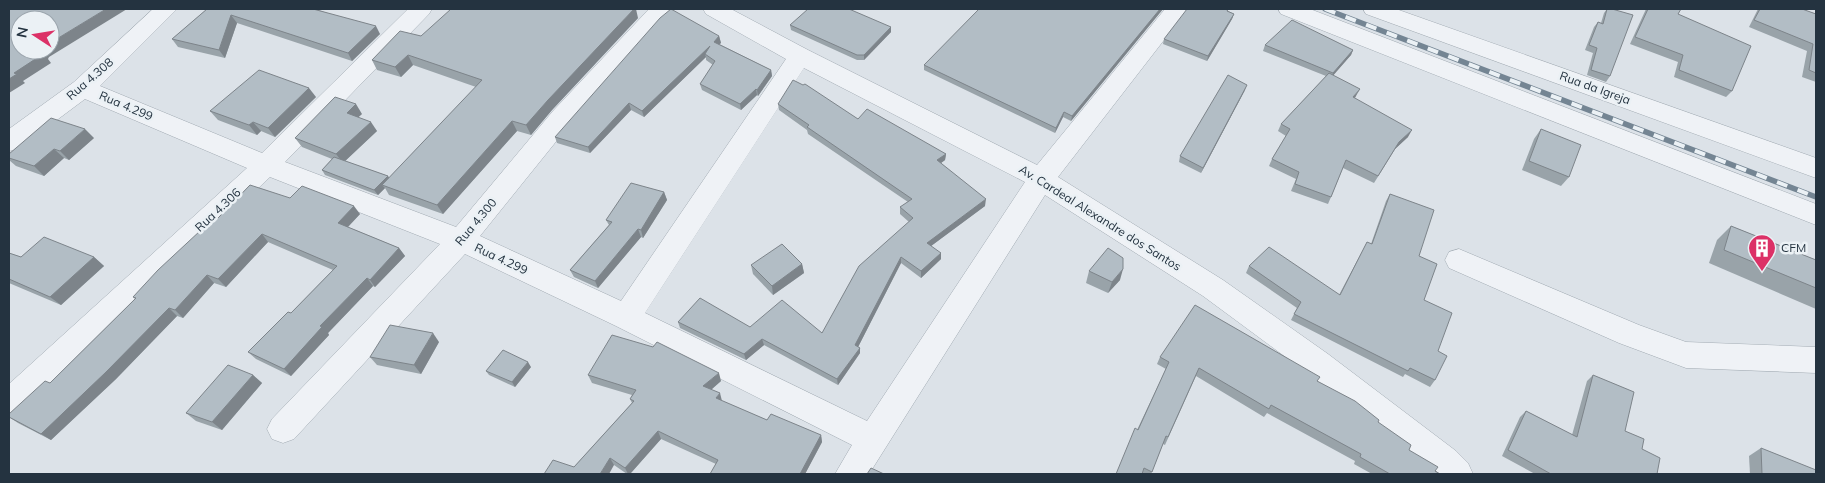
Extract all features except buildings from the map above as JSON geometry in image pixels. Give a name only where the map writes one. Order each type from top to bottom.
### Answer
[{"type":"street","name":"Rua 4.308","points":[[13,135],[83,88],[166,9]]},
{"type":"street","name":"Rua 4.306","points":[[9,404],[266,165],[421,9]]},
{"type":"street","name":"Rua 4.300","points":[[283,429],[462,240],[562,117],[662,9]]},
{"type":"street","name":"Av. Cardeal Alexandre dos Santos","points":[[714,9],[800,56],[1041,178],[1213,288],[1317,363],[1445,462],[1457,474]]},
{"type":"street","points":[[851,474],[1041,178],[1177,9]]},
{"type":"street","points":[[1289,9],[1816,215]]},
{"type":"street","name":"Rua da Igreja","points":[[1374,9],[1816,168]]},
{"type":"street","points":[[626,317],[800,56]]},
{"type":"street","name":"Rua 4.299","points":[[83,88],[266,165],[462,240],[626,317],[873,440]]},
{"type":"street","points":[[1459,260],[1629,334],[1686,355],[1816,360]]},
{"type":"railway","points":[[1325,9],[1816,197]]},
{"type":"place","name":"CFM","points":[[1762,272]]}]
